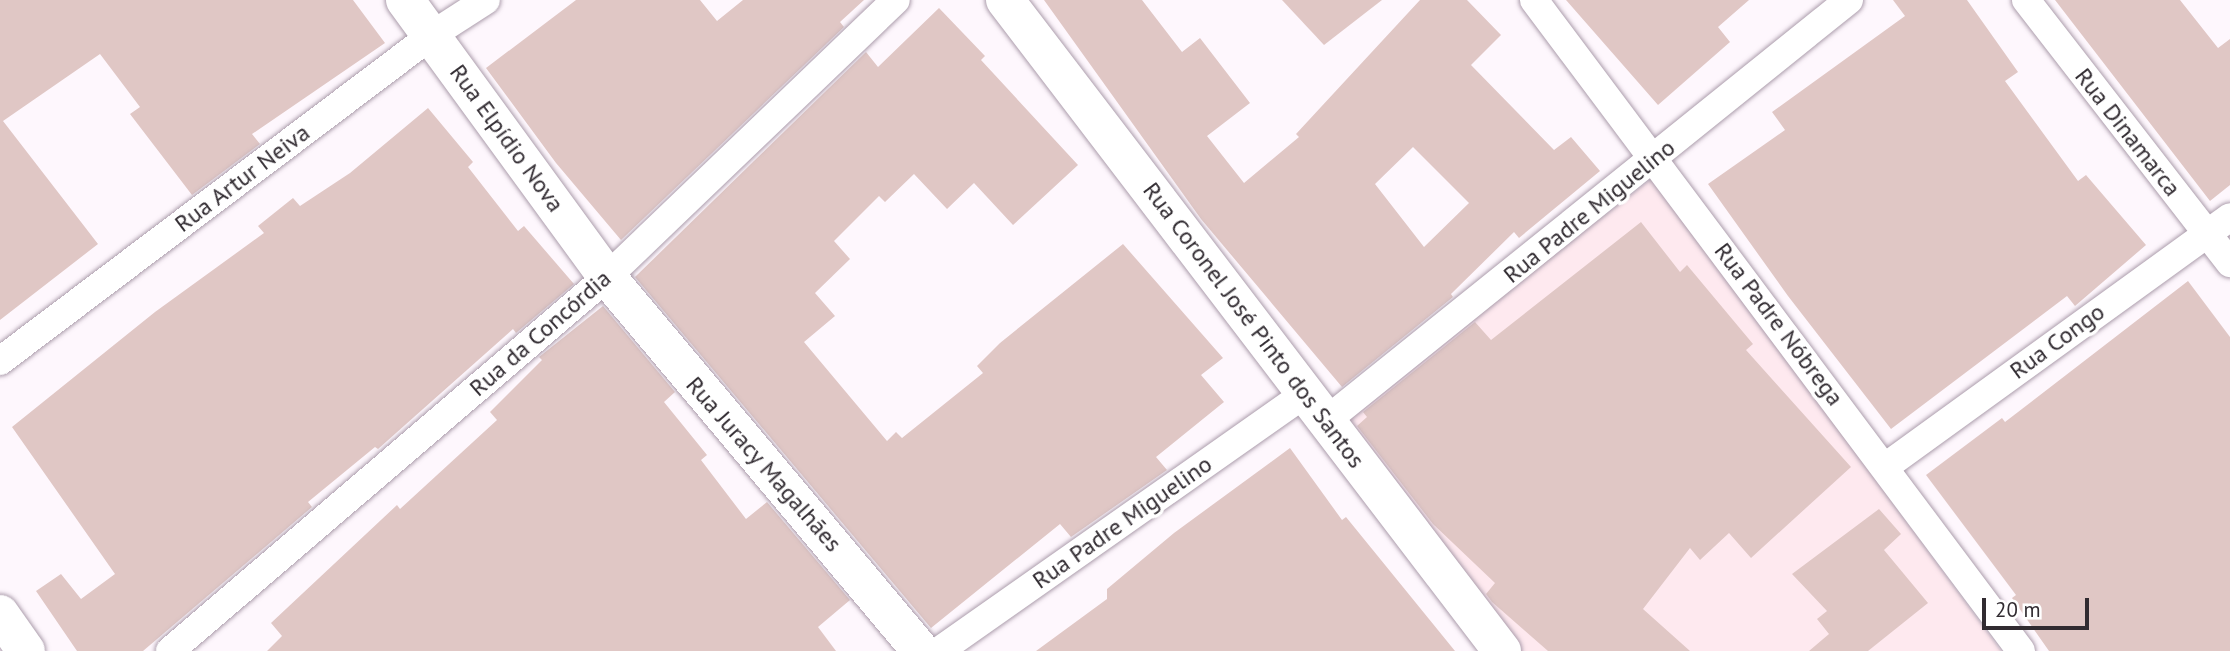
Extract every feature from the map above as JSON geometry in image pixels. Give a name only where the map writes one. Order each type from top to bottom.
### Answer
[{"type":"street","name":"Rua Elpídio Nova","points":[[405,0],[607,277]]},
{"type":"street","name":"Rua Artur Neiva","points":[[0,361],[432,35],[486,0]]},
{"type":"street","name":"Rua da Concórdia","points":[[170,651],[607,277],[896,0]]},
{"type":"street","name":"Rua Coronel José Pinto dos Santos","points":[[1004,0],[1502,651]]},
{"type":"street","name":"Rua Padre Nóbrega","points":[[1534,0],[1655,158],[2021,651]]},
{"type":"street","name":"Rua Padre Miguelino","points":[[939,651],[1316,406],[1655,158],[1849,0]]},
{"type":"street","name":"Rua Dinamarca","points":[[2026,0],[2230,263]]},
{"type":"street","name":"Rua Congo","points":[[1885,467],[2230,217]]},
{"type":"street","name":"Rua Juracy Magalhães","points":[[607,277],[921,651]]},
{"type":"street","points":[[0,614],[26,651]]},
{"type":"shaded area","points":[[1654,177],[2001,651],[1516,651],[1338,422]]},
{"type":"building","points":[[0,0],[353,0],[385,43],[252,134],[260,144],[192,195],[130,114],[140,107],[100,54],[3,121],[98,244],[0,320]]},
{"type":"building","points":[[576,0],[700,0],[717,21],[743,0],[864,0],[840,22],[844,27],[621,240],[556,163],[486,68]]},
{"type":"building","points":[[1044,0],[1142,0],[1182,52],[1200,38],[1250,103],[1207,136],[1244,183],[1299,137],[1296,134],[1420,0],[1467,0],[1501,35],[1471,65],[1554,150],[1571,137],[1600,171],[1519,238],[1514,232],[1451,294],[1453,297],[1342,387],[1201,219]],"holes":[[[1413,147],[1469,203],[1424,247],[1375,184]]]},
{"type":"building","points":[[1282,0],[1382,0],[1324,45]]},
{"type":"building","points":[[1566,0],[1749,0],[1718,27],[1730,42],[1658,105]]},
{"type":"building","points":[[1893,0],[1967,0],[2018,72],[2005,81],[2078,181],[2086,175],[2146,245],[2075,306],[2067,296],[1891,429],[1788,296],[1708,184],[1785,130],[1772,112],[1905,16]]},
{"type":"building","points":[[2055,0],[2180,0],[2218,48],[2230,39],[2230,185],[2210,201]]},
{"type":"building","points":[[939,8],[985,56],[981,60],[1078,165],[1013,225],[974,183],[947,209],[914,174],[885,202],[879,196],[834,241],[850,259],[815,293],[835,316],[804,342],[887,441],[896,432],[902,438],[983,373],[977,366],[1000,343],[1123,244],[1223,358],[1201,375],[1224,402],[1156,457],[1167,470],[1071,537],[1060,524],[931,628],[635,277],[866,52],[878,67]]},
{"type":"building","points":[[428,108],[473,162],[468,167],[518,231],[524,226],[574,284],[516,333],[513,329],[378,449],[375,447],[308,502],[312,507],[143,651],[77,651],[36,591],[61,574],[81,599],[115,574],[12,427],[155,312],[264,233],[258,226],[293,198],[300,206],[350,173]]},
{"type":"building","points":[[1641,222],[1680,272],[1687,265],[1753,344],[1746,350],[1851,467],[1751,558],[1729,533],[1700,560],[1690,548],[1643,609],[1690,651],[1548,651],[1492,602],[1486,594],[1495,583],[1433,524],[1357,426],[1367,417],[1363,412],[1475,322],[1491,340]]},
{"type":"building","points":[[2188,281],[2230,337],[2230,651],[2049,651],[2012,598],[2016,595],[1926,475],[2002,418],[2005,422]]},
{"type":"building","points":[[603,306],[675,392],[664,402],[707,455],[701,460],[746,519],[767,502],[850,600],[818,627],[836,651],[267,651],[282,636],[271,623],[397,505],[400,509],[497,420],[490,412],[542,360],[539,357]]},
{"type":"building","points":[[1290,448],[1342,520],[1346,517],[1455,651],[1036,651],[1107,599],[1107,589],[1174,533]]},
{"type":"building","points":[[1879,509],[1901,534],[1884,550],[1928,603],[1868,651],[1809,651],[1829,634],[1817,619],[1827,611],[1792,574]]}]
